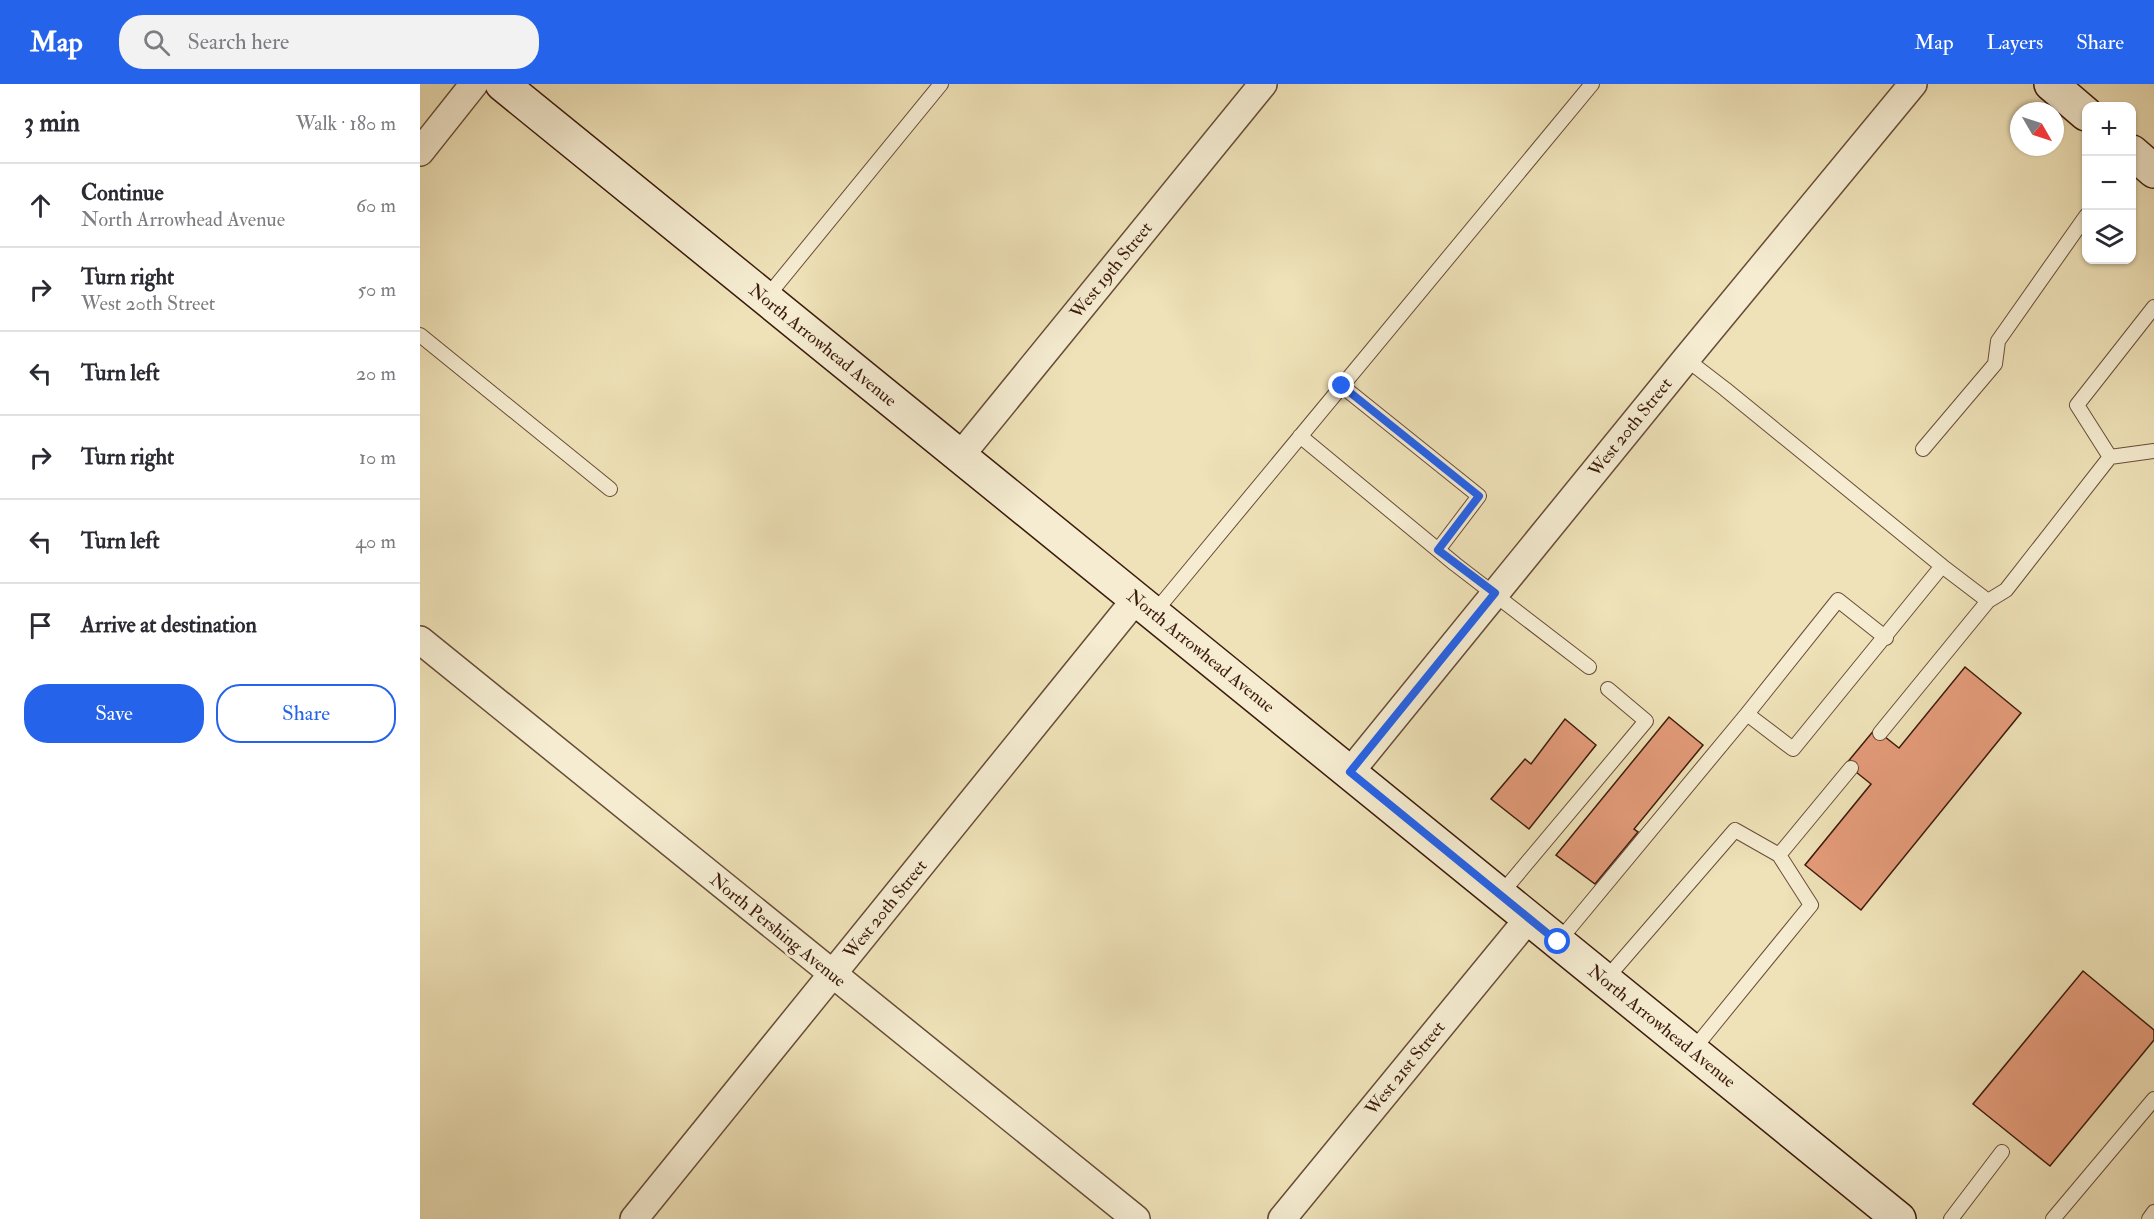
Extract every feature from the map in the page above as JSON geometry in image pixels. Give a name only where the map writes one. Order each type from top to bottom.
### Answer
[{"type":"street","points":[[420,152],[474,84]]},
{"type":"street","name":"North Arrowhead Avenue","points":[[502,84],[1899,1219]]},
{"type":"street","name":"West 19th Street","points":[[960,456],[1263,84]]},
{"type":"street","name":"West 20th Street","points":[[1350,772],[1913,84]]},
{"type":"street","points":[[2052,84],[2082,110]]},
{"type":"street","name":"West 20th Street","points":[[634,1219],[833,974],[1145,606]]},
{"type":"street","name":"North Pershing Avenue","points":[[420,640],[1136,1219]]},
{"type":"street","name":"West 21st Street","points":[[1282,1219],[1528,918]]},
{"type":"lane","points":[[766,298],[940,84]]},
{"type":"lane","points":[[1145,606],[1300,436],[1592,84]]},
{"type":"lane","points":[[1923,449],[1995,364],[1998,341],[2082,222]]},
{"type":"lane","points":[[2110,457],[2077,405],[2154,307]]},
{"type":"lane","points":[[420,335],[610,489]]},
{"type":"lane","points":[[1686,359],[1988,601]]},
{"type":"lane","points":[[1342,386],[1479,496],[1438,550]]},
{"type":"lane","points":[[1300,436],[1438,550],[1589,668]]},
{"type":"lane","points":[[1880,733],[1988,601],[2006,590],[2110,457],[2154,451]]},
{"type":"lane","points":[[1747,714],[1793,749],[1886,638],[1942,566]]},
{"type":"lane","points":[[1558,942],[1747,714],[1838,600],[1886,638]]},
{"type":"lane","points":[[1500,895],[1646,721],[1608,689]]},
{"type":"lane","points":[[1779,855],[1851,768]]},
{"type":"lane","points":[[1605,980],[1736,831],[1779,855],[1811,905],[1692,1051]]},
{"type":"lane","points":[[2053,1219],[2154,1099]]},
{"type":"lane","points":[[1951,1219],[2002,1152]]},
{"type":"lane","points":[[2149,1219],[2154,1212]]},
{"type":"building","points":[[1965,667],[2021,713],[1861,910],[1805,865],[1871,784],[1846,764],[1875,729],[1899,748]]},
{"type":"building","points":[[1669,717],[1703,745],[1634,829],[1638,832],[1595,884],[1556,855]]},
{"type":"building","points":[[1565,719],[1596,745],[1529,829],[1491,799],[1525,759],[1531,764]]},
{"type":"building","points":[[2083,971],[2154,1030],[2154,1040],[2050,1166],[1973,1104]]},
{"type":"route","points":[[1342,386],[1479,496],[1438,550],[1495,593],[1350,772],[1558,942]]}]
